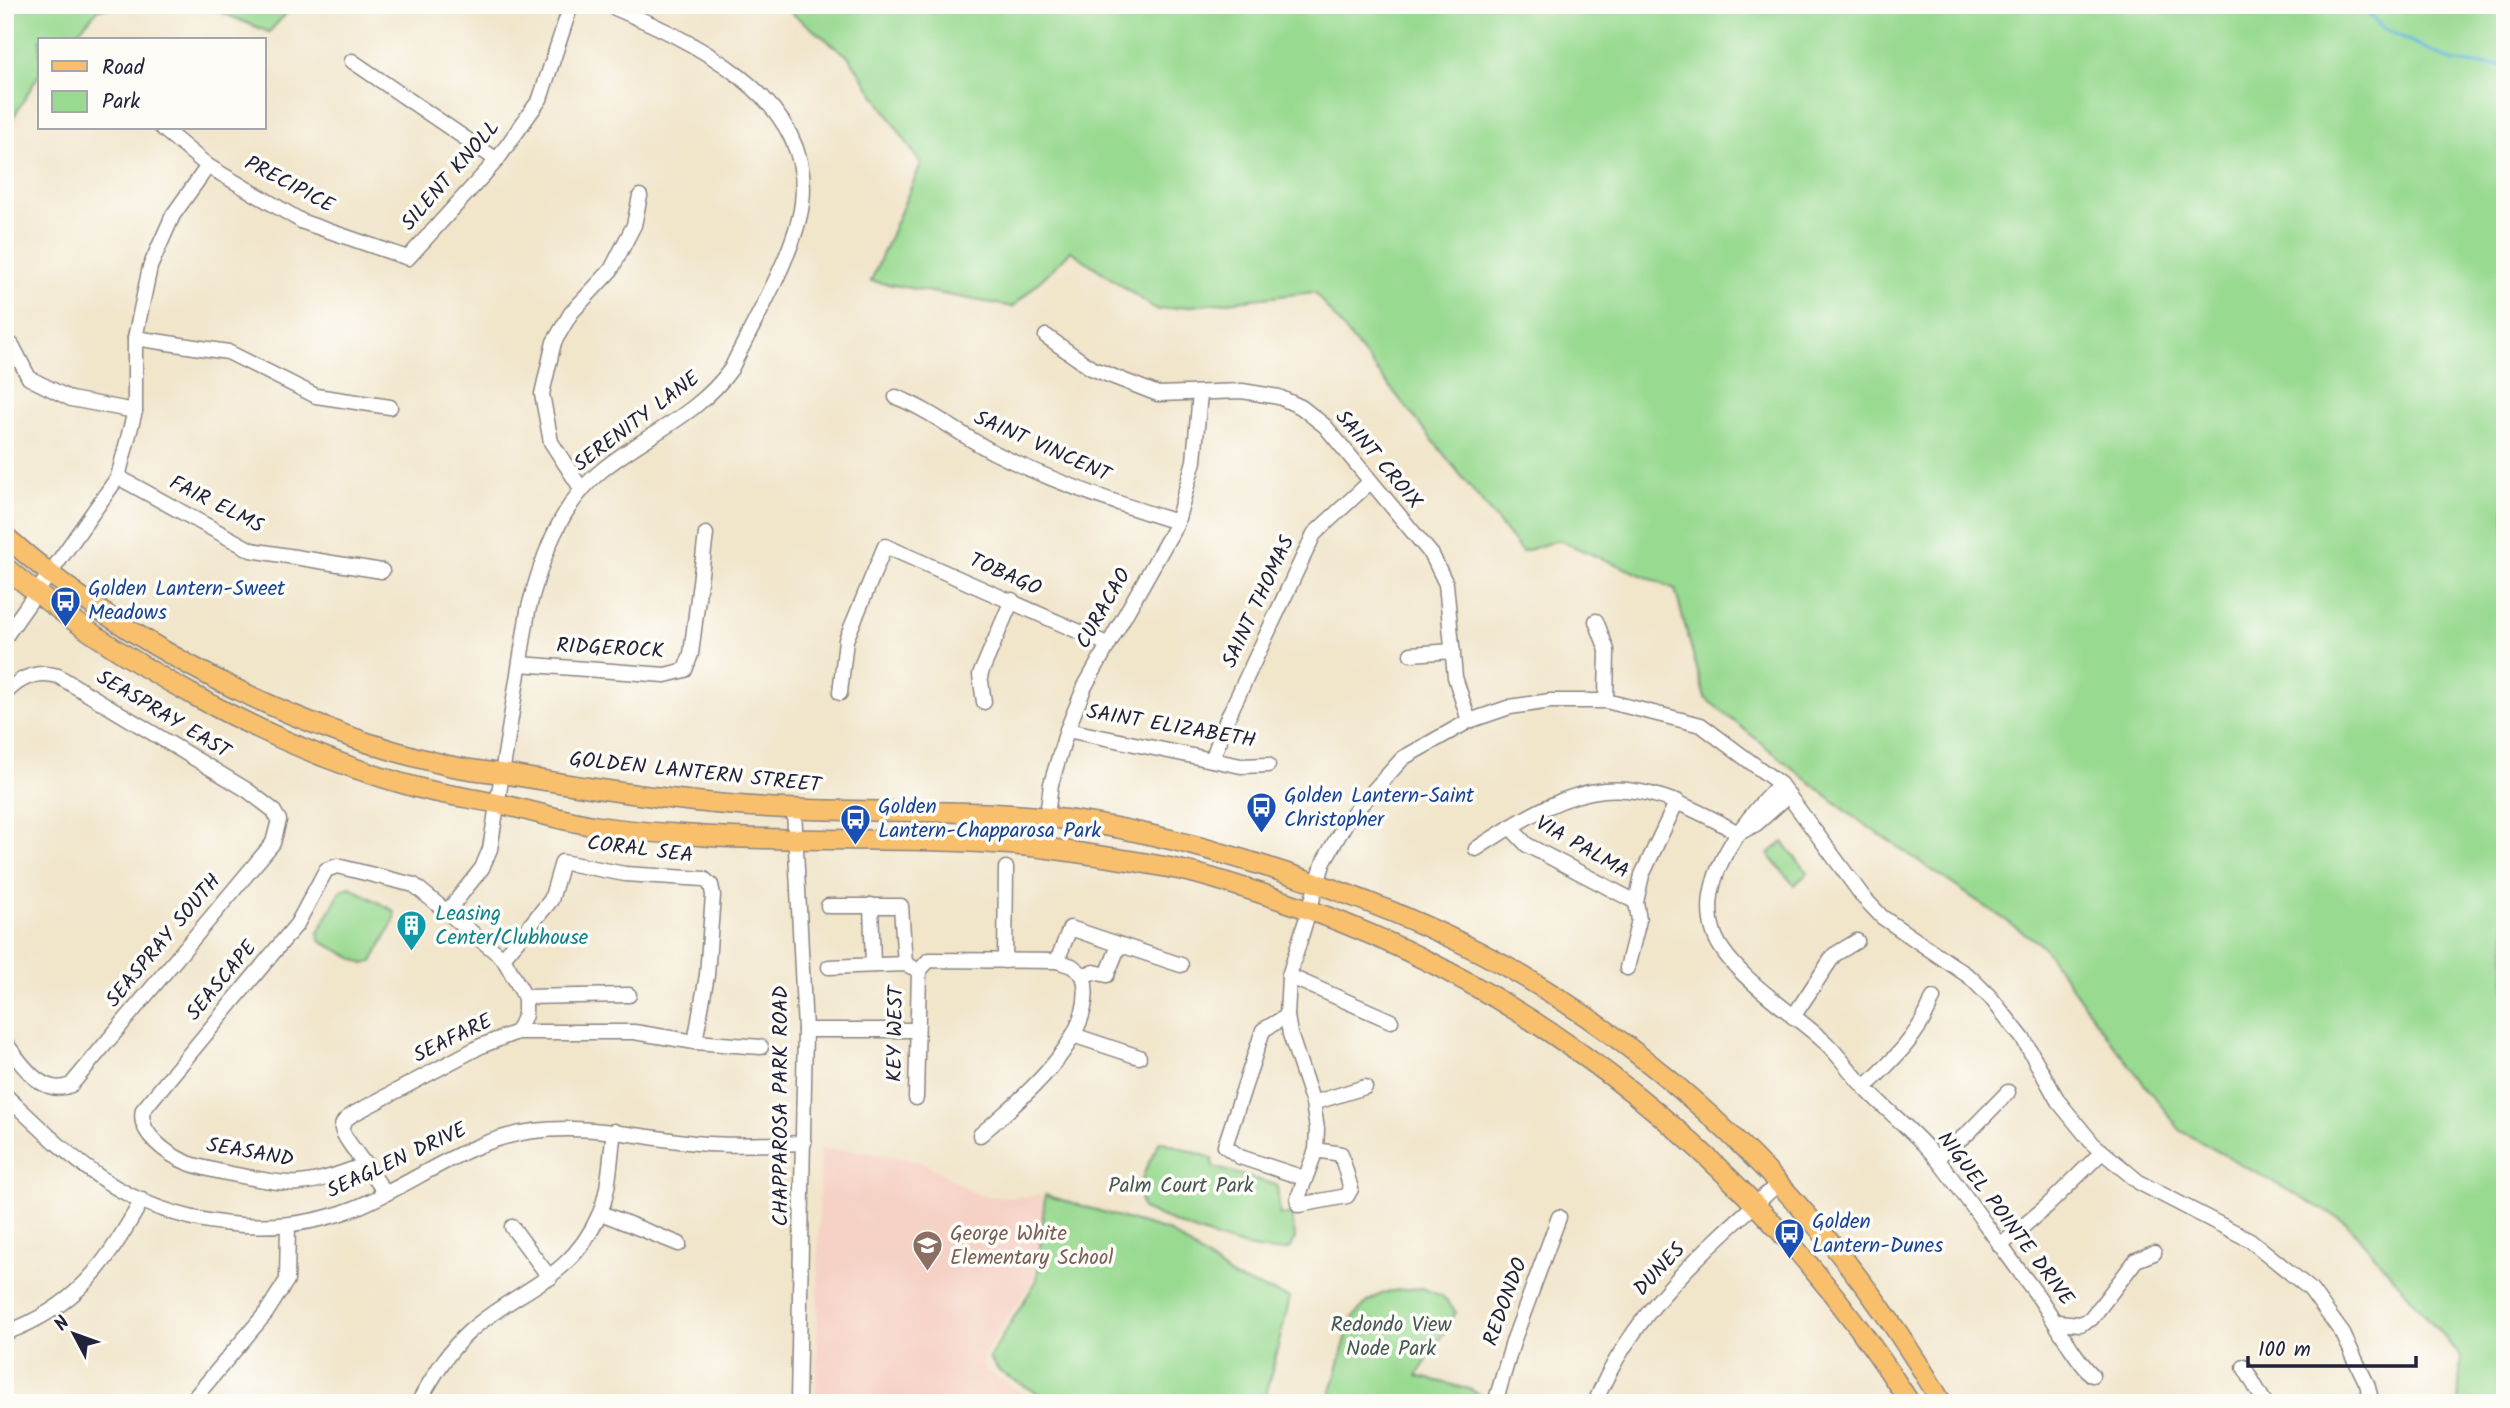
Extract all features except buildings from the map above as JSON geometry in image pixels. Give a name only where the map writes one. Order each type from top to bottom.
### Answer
[{"type":"main road","name":"GOLDEN LANTERN STREET","points":[[5,536],[50,572],[188,663],[293,713],[370,742],[450,766],[599,790],[794,809],[866,809],[1047,817],[1197,845],[1317,883],[1434,930],[1512,970],[1554,997],[1600,1027],[1677,1088],[1779,1184],[1816,1224],[1918,1361],[1942,1403]]},
{"type":"main road","points":[[5,567],[37,592],[145,665],[271,733],[410,786],[592,826],[708,836],[943,839],[1043,848],[1184,870],[1308,909],[1406,950],[1551,1032],[1637,1096],[1757,1203],[1828,1285],[1875,1348],[1910,1403]]},
{"type":"street","name":"SILENT KNOLL","points":[[408,258],[498,160],[540,99],[571,5]]},
{"type":"street","name":"SERENITY LANE","points":[[447,912],[482,868],[490,849],[500,773],[538,572],[560,523],[582,490],[601,471],[698,406],[718,388],[731,369],[795,234],[803,202],[801,166],[786,128],[757,88],[674,33],[608,5]]},
{"type":"street","points":[[352,61],[498,160]]},
{"type":"street","name":"PRECIPICE","points":[[164,130],[208,166],[303,222],[408,258]]},
{"type":"street","points":[[5,637],[118,477],[135,411],[135,338],[150,267],[173,215],[208,166]]},
{"type":"street","points":[[582,490],[551,442],[542,394],[554,342],[571,313],[611,270],[634,225],[640,196]]},
{"type":"street","name":"SAINT CROIX","points":[[1046,336],[1091,368],[1158,394],[1242,391],[1279,397],[1301,407],[1325,426],[1432,555],[1446,584],[1455,677],[1469,721]]},
{"type":"street","points":[[135,338],[228,352],[316,397],[390,407]]},
{"type":"street","points":[[12,345],[29,378],[71,399],[135,411]]},
{"type":"street","name":"CURACAO","points":[[1043,848],[1051,785],[1067,730],[1107,644],[1177,522],[1195,461],[1200,393]]},
{"type":"street","name":"SAINT VINCENT","points":[[896,397],[928,410],[961,435],[998,454],[1091,495],[1177,522]]},
{"type":"street","name":"FAIR ELMS","points":[[118,477],[251,550],[382,571]]},
{"type":"street","name":"SAINT THOMAS","points":[[1212,760],[1232,707],[1314,534],[1370,482]]},
{"type":"street","name":"RIDGEROCK","points":[[520,664],[665,675],[685,670],[691,654],[705,534]]},
{"type":"street","name":"TOBAGO","points":[[840,693],[846,640],[885,546],[1107,644]]},
{"type":"street","points":[[984,702],[980,675],[1012,600]]},
{"type":"street","points":[[1596,621],[1606,649],[1606,701]]},
{"type":"street","points":[[1411,654],[1453,652]]},
{"type":"street","name":"SEASPRAY EAST","points":[[5,694],[16,682],[48,673],[58,676],[247,790],[273,810],[279,820]]},
{"type":"street","points":[[1316,1150],[1341,1154],[1350,1193],[1299,1205],[1298,1198],[1304,1178],[1316,1150],[1317,1129],[1313,1103],[1287,1016],[1290,976],[1324,861],[1348,819],[1403,758],[1469,721],[1510,707],[1550,701],[1606,701],[1701,725],[1785,789],[1864,898],[1882,917],[1970,977],[1991,998],[2024,1040],[2046,1082],[2074,1124],[2102,1152],[2140,1183],[2250,1240],[2310,1289],[2343,1334],[2367,1384],[2372,1403]]},
{"type":"street","name":"SAINT ELIZABETH","points":[[1067,730],[1241,766],[1268,765]]},
{"type":"street","points":[[1476,849],[1542,806],[1581,792],[1629,789],[1677,801],[1738,834]]},
{"type":"street","name":"NIGUEL POINTE DRIVE","points":[[1785,789],[1756,824],[1738,834],[1716,879],[1711,918],[1714,934],[1733,961],[1793,1017],[1826,1043],[1865,1087],[1936,1158],[2058,1322],[2081,1364],[2092,1375]]},
{"type":"street","points":[[1627,968],[1639,920],[1636,902],[1648,858],[1677,801]]},
{"type":"street","name":"CHAPPAROSA PARK ROAD","points":[[794,809],[805,1030],[798,1403]]},
{"type":"street","name":"SEASPRAY SOUTH","points":[[5,1042],[22,1066],[50,1088],[61,1090],[71,1085],[273,843],[279,820]]},
{"type":"street","name":"VIA PALMA","points":[[1510,827],[1527,845],[1636,902]]},
{"type":"street","name":"CORAL SEA","points":[[503,958],[551,900],[562,862],[625,874],[704,879],[713,894],[707,975],[695,1042]]},
{"type":"street","name":"SEASCAPE","points":[[140,1119],[143,1110],[297,924],[326,870],[331,867],[407,882],[447,912]]},
{"type":"street","points":[[1004,961],[1006,868]]},
{"type":"street","points":[[828,906],[872,905]]},
{"type":"street","name":"KEY WEST","points":[[873,965],[872,905],[901,906],[905,964]]},
{"type":"street","points":[[447,912],[503,958],[524,997],[525,1015],[517,1032]]},
{"type":"street","points":[[1057,961],[1070,928],[1181,965]]},
{"type":"street","points":[[1793,1017],[1834,955],[1857,941]]},
{"type":"street","points":[[1083,975],[1094,972],[1107,975],[1119,945]]},
{"type":"street","points":[[829,967],[905,964],[919,971],[929,960],[1057,961],[1072,966],[1083,975],[1089,993],[1073,1035],[1032,1090],[980,1135]]},
{"type":"street","name":"KEY WEST","points":[[916,1098],[919,971]]},
{"type":"street","points":[[1290,976],[1391,1021]]},
{"type":"street","points":[[524,997],[629,995]]},
{"type":"street","points":[[1865,1087],[1899,1054],[1925,1022],[1933,998]]},
{"type":"street","points":[[1287,1016],[1263,1030],[1225,1146],[1240,1157],[1304,1178]]},
{"type":"street","points":[[805,1030],[916,1030]]},
{"type":"street","name":"SEAFARE","points":[[385,1193],[367,1164],[349,1144],[342,1130],[343,1122],[481,1046],[517,1032],[634,1032],[695,1042],[761,1046]]},
{"type":"street","points":[[1073,1035],[1139,1057]]},
{"type":"street","points":[[1313,1103],[1365,1087]]},
{"type":"street","points":[[1936,1158],[1968,1133],[2008,1092]]},
{"type":"street","name":"SEAGLEN DRIVE","points":[[5,1095],[103,1179],[142,1200],[202,1220],[288,1225],[355,1208],[456,1154],[488,1142],[532,1131],[572,1128],[614,1131],[708,1144],[804,1143]]},
{"type":"street","name":"SEASAND","points":[[140,1119],[144,1130],[153,1139],[187,1163],[285,1183],[339,1174],[367,1164]]},
{"type":"street","points":[[418,1403],[438,1367],[471,1330],[550,1278],[579,1251],[601,1213],[614,1131]]},
{"type":"street","points":[[2000,1246],[2102,1152]]},
{"type":"street","name":"DUNES","points":[[1595,1403],[1609,1368],[1631,1332],[1696,1261],[1779,1184]]},
{"type":"street","points":[[5,1333],[45,1317],[84,1286],[119,1241],[142,1200]]},
{"type":"street","points":[[601,1213],[680,1244]]},
{"type":"street","name":"REDONDO","points":[[1495,1403],[1514,1339],[1559,1217]]},
{"type":"street","points":[[190,1403],[266,1313],[287,1280],[288,1225]]},
{"type":"street","points":[[512,1227],[550,1278]]},
{"type":"street","points":[[2058,1322],[2080,1324],[2091,1320],[2136,1260],[2154,1253]]},
{"type":"street","points":[[2244,1367],[2265,1403]]},
{"type":"shaded area","name":"George White Elementary School","points":[[820,1149],[859,1151],[923,1162],[978,1195],[1007,1198],[1041,1195],[1044,1239],[1032,1281],[983,1357],[984,1370],[1041,1403],[816,1403]]},
{"type":"green space","points":[[5,5],[124,5],[99,9],[72,38],[38,38],[38,76],[5,131]]},
{"type":"green space","points":[[203,5],[294,5],[269,32]]},
{"type":"green space","points":[[781,5],[2505,5],[2505,1403],[2458,1403],[2461,1357],[2347,1223],[2181,1131],[2100,1027],[2042,945],[1851,815],[1705,698],[1675,589],[1558,540],[1522,552],[1314,292],[1157,310],[1071,251],[1013,307],[871,281],[921,164],[849,57]]},
{"type":"green space","points":[[1783,842],[1808,873],[1794,885],[1768,854]]},
{"type":"green space","points":[[350,887],[394,911],[395,919],[372,962],[364,964],[320,941],[318,933],[341,890]]},
{"type":"green space","name":"Palm Court Park","points":[[1160,1141],[1212,1158],[1213,1167],[1277,1185],[1280,1215],[1292,1215],[1295,1238],[1291,1248],[1277,1251],[1239,1245],[1217,1239],[1143,1209],[1140,1199],[1141,1182]]},
{"type":"green space","points":[[1045,1195],[1170,1232],[1234,1278],[1290,1298],[1264,1403],[1055,1403],[1000,1372],[989,1358],[1037,1280]]},
{"type":"green space","name":"Redondo View Node Park","points":[[1422,1288],[1442,1296],[1456,1312],[1417,1376],[1469,1389],[1481,1395],[1479,1403],[1328,1403],[1351,1320],[1359,1310],[1374,1297],[1382,1294]]},
{"type":"waterway","points":[[2361,5],[2381,27],[2454,62],[2505,66]]},
{"type":"place","name":"Golden Lantern-Sweet Meadows","points":[[65,628]]},
{"type":"place","name":"Golden Lantern-Saint Christopher","points":[[1261,835]]},
{"type":"place","name":"Golden Lantern-Chapparosa Park","points":[[855,846]]},
{"type":"place","name":"Leasing Center/Clubhouse","points":[[412,953]]},
{"type":"place","name":"Golden Lantern-Dunes","points":[[1789,1261]]},
{"type":"place","name":"George White Elementary School","points":[[927,1273]]}]
